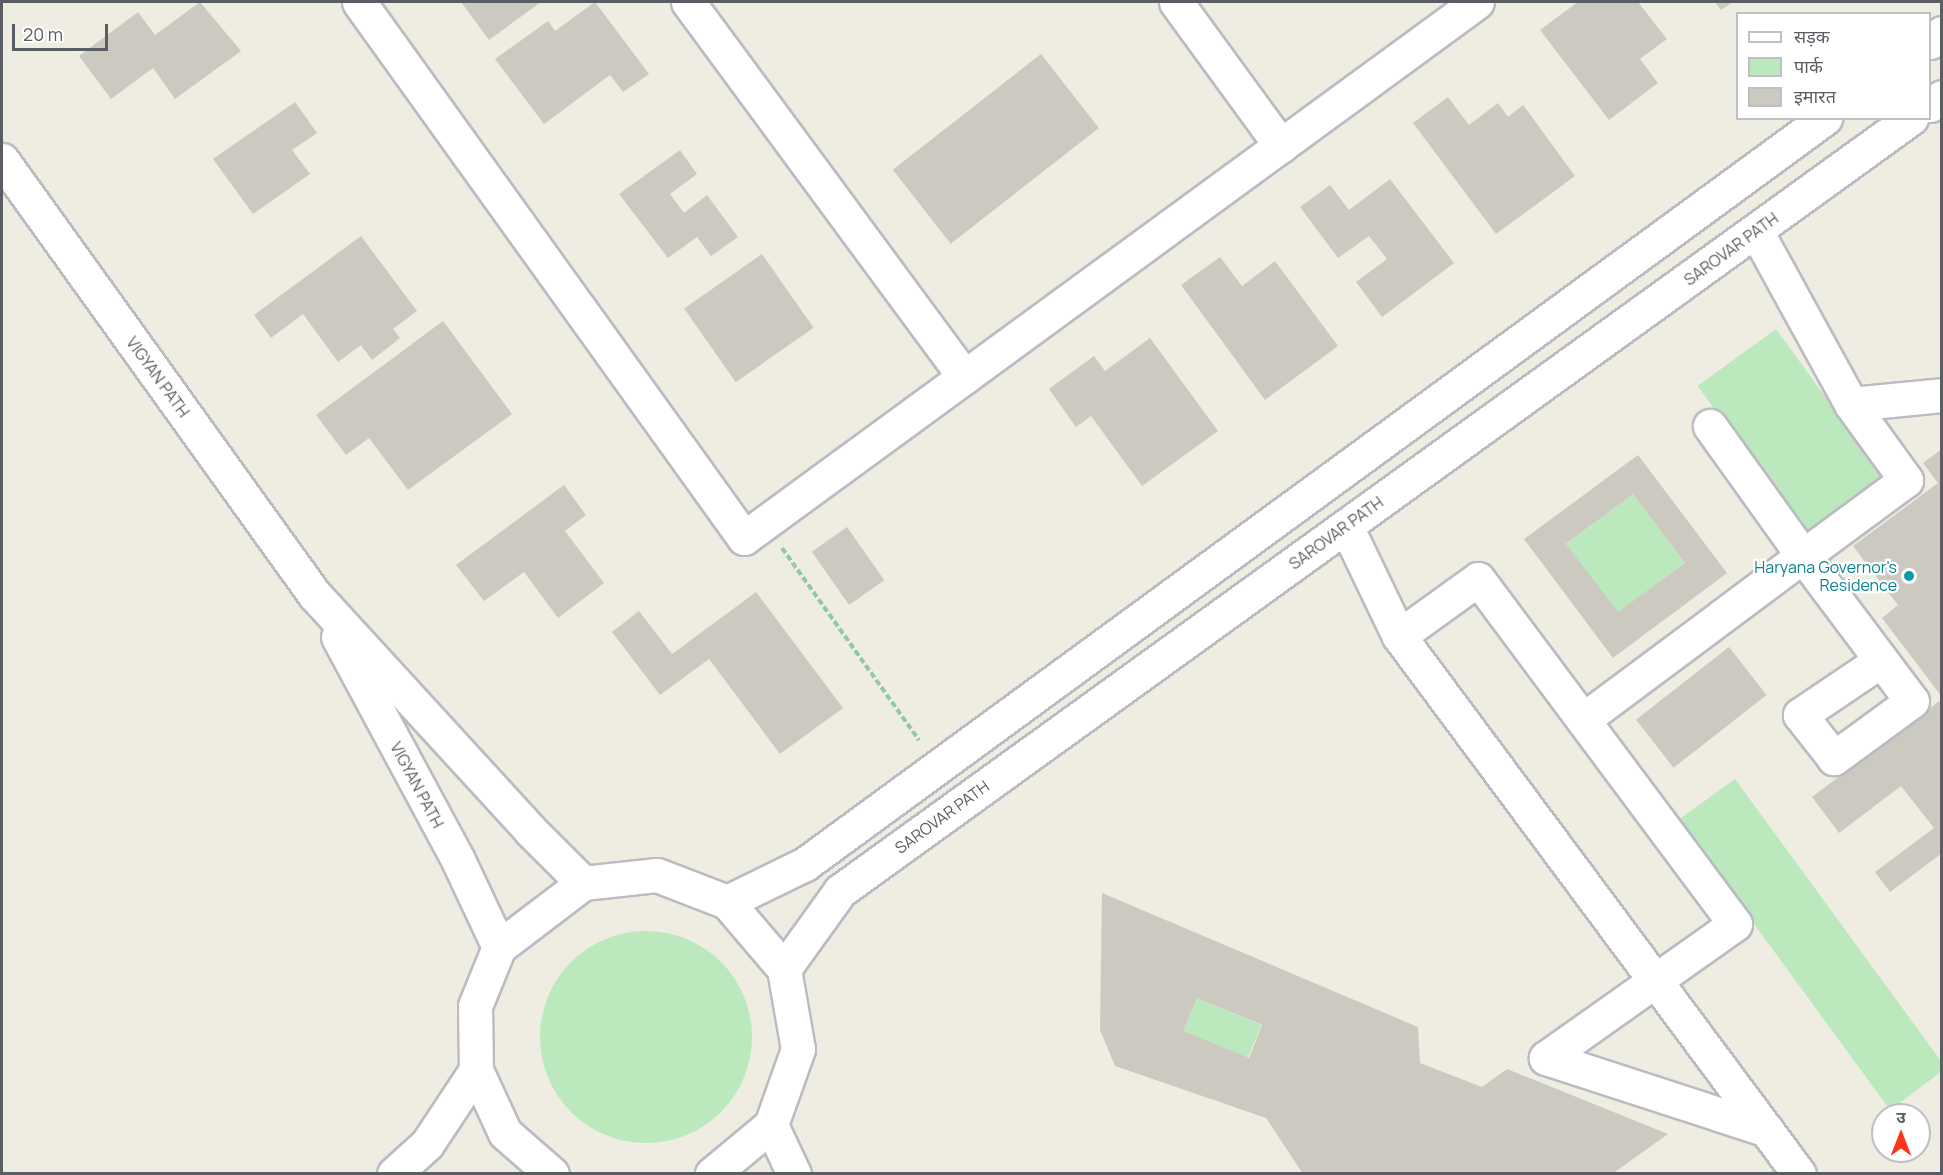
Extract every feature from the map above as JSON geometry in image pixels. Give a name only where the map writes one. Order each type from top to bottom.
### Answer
[{"type":"main road","points":[[359,2],[744,538],[1477,2]]},
{"type":"main road","points":[[688,2],[964,377]]},
{"type":"main road","points":[[1176,2],[1281,146]]},
{"type":"main road","points":[[727,902],[805,864],[1822,120]]},
{"type":"main road","name":"SAROVAR PATH","points":[[784,969],[840,891],[1908,120]]},
{"type":"main road","name":"VIGYAN PATH","points":[[2,160],[314,594],[530,830],[583,883]]},
{"type":"main road","points":[[1584,719],[1906,480],[1851,404],[1756,231]]},
{"type":"main road","points":[[1851,404],[1941,395]]},
{"type":"main road","points":[[1710,426],[1880,661]]},
{"type":"main road","points":[[1346,526],[1399,636],[1799,1173]]},
{"type":"main road","points":[[1399,636],[1478,579],[1735,924],[1654,979],[1546,1058],[1767,1130]]},
{"type":"main road","name":"VIGYAN PATH","points":[[314,594],[458,860],[500,947]]},
{"type":"main road","points":[[552,1173],[505,1133],[476,1070],[475,1006],[500,947],[583,883],[657,875],[727,902],[784,969],[798,1049],[771,1125],[712,1173]]},
{"type":"main road","points":[[394,1173],[427,1144],[476,1070]]},
{"type":"main road","points":[[771,1125],[794,1173]]},
{"type":"path","points":[[764,523],[938,767]]},
{"type":"green space","points":[[1776,329],[1884,477],[1805,534],[1698,386]]},
{"type":"green space","points":[[1633,494],[1685,563],[1618,613],[1566,545]]},
{"type":"green space","points":[[1735,779],[1941,1061],[1941,1072],[1899,1103],[1885,1103],[1678,820]]},
{"type":"green space","points":[[646,931],[667,933],[687,939],[705,949],[721,962],[734,978],[744,996],[750,1016],[752,1037],[750,1058],[744,1078],[734,1096],[721,1112],[705,1125],[687,1135],[667,1141],[646,1143],[625,1141],[605,1135],[587,1125],[571,1112],[558,1096],[548,1078],[542,1058],[540,1037],[542,1016],[548,996],[558,978],[571,962],[587,949],[605,939],[625,933]]},
{"type":"green space","points":[[1197,998],[1261,1025],[1247,1058],[1183,1031]]},
{"type":"building","points":[[200,2],[241,51],[175,99],[153,68],[111,99],[79,56],[138,12],[155,35]]},
{"type":"building","points":[[461,2],[541,2],[489,40]]},
{"type":"building","points":[[595,2],[649,74],[623,92],[610,75],[544,124],[495,59],[548,21],[555,31]]},
{"type":"building","points":[[1578,2],[1638,2],[1667,39],[1640,59],[1658,83],[1609,120],[1540,30]]},
{"type":"building","points":[[1715,2],[1733,2],[1721,10]]},
{"type":"building","points":[[1041,54],[1099,128],[951,244],[893,170]]},
{"type":"building","points":[[1448,97],[1469,125],[1498,103],[1508,117],[1523,105],[1575,176],[1496,234],[1413,123]]},
{"type":"building","points":[[295,102],[317,133],[292,150],[310,174],[253,214],[213,159]]},
{"type":"building","points":[[680,150],[697,174],[670,194],[684,213],[707,195],[738,237],[711,256],[697,237],[668,258],[619,194]]},
{"type":"building","points":[[1390,179],[1454,263],[1382,317],[1356,282],[1387,259],[1369,236],[1338,258],[1300,207],[1330,185],[1349,210]]},
{"type":"building","points":[[361,236],[417,311],[393,329],[400,338],[372,360],[361,345],[338,362],[303,314],[271,338],[254,315]]},
{"type":"building","points":[[762,254],[814,328],[736,382],[684,308]]},
{"type":"building","points":[[1220,257],[1242,286],[1275,261],[1338,346],[1265,400],[1181,285]]},
{"type":"building","points":[[443,321],[512,414],[408,490],[369,438],[346,455],[316,415]]},
{"type":"building","points":[[1150,338],[1218,431],[1142,486],[1091,416],[1076,427],[1049,389],[1094,356],[1105,371]]},
{"type":"building","name":"Haryana Governor's Residence","points":[[1942,449],[1942,697],[1882,618],[1898,605],[1853,546],[1938,483],[1923,463]]},
{"type":"building","points":[[1638,455],[1727,573],[1613,658],[1524,539]],"holes":[[[1633,494],[1685,563],[1618,612],[1566,544]]]},
{"type":"building","points":[[564,485],[586,515],[565,531],[604,583],[558,618],[524,572],[484,601],[456,565]]},
{"type":"building","points":[[847,527],[884,580],[849,605],[812,552]]},
{"type":"building","points":[[756,592],[843,708],[780,754],[709,659],[660,695],[612,632],[639,611],[672,654]]},
{"type":"building","points":[[1729,647],[1767,695],[1674,768],[1636,720]]},
{"type":"building","points":[[1942,699],[1942,853],[1890,892],[1875,872],[1934,828],[1901,786],[1839,833],[1812,797]]},
{"type":"building","points":[[1102,893],[1418,1027],[1420,1063],[1482,1087],[1507,1069],[1668,1134],[1612,1174],[1303,1174],[1266,1118],[1115,1066],[1100,1030]],"holes":[[[1197,998],[1262,1025],[1249,1058],[1183,1031]]]},
{"type":"place","name":"Haryana Governor's Residence","points":[[1909,576]]}]
